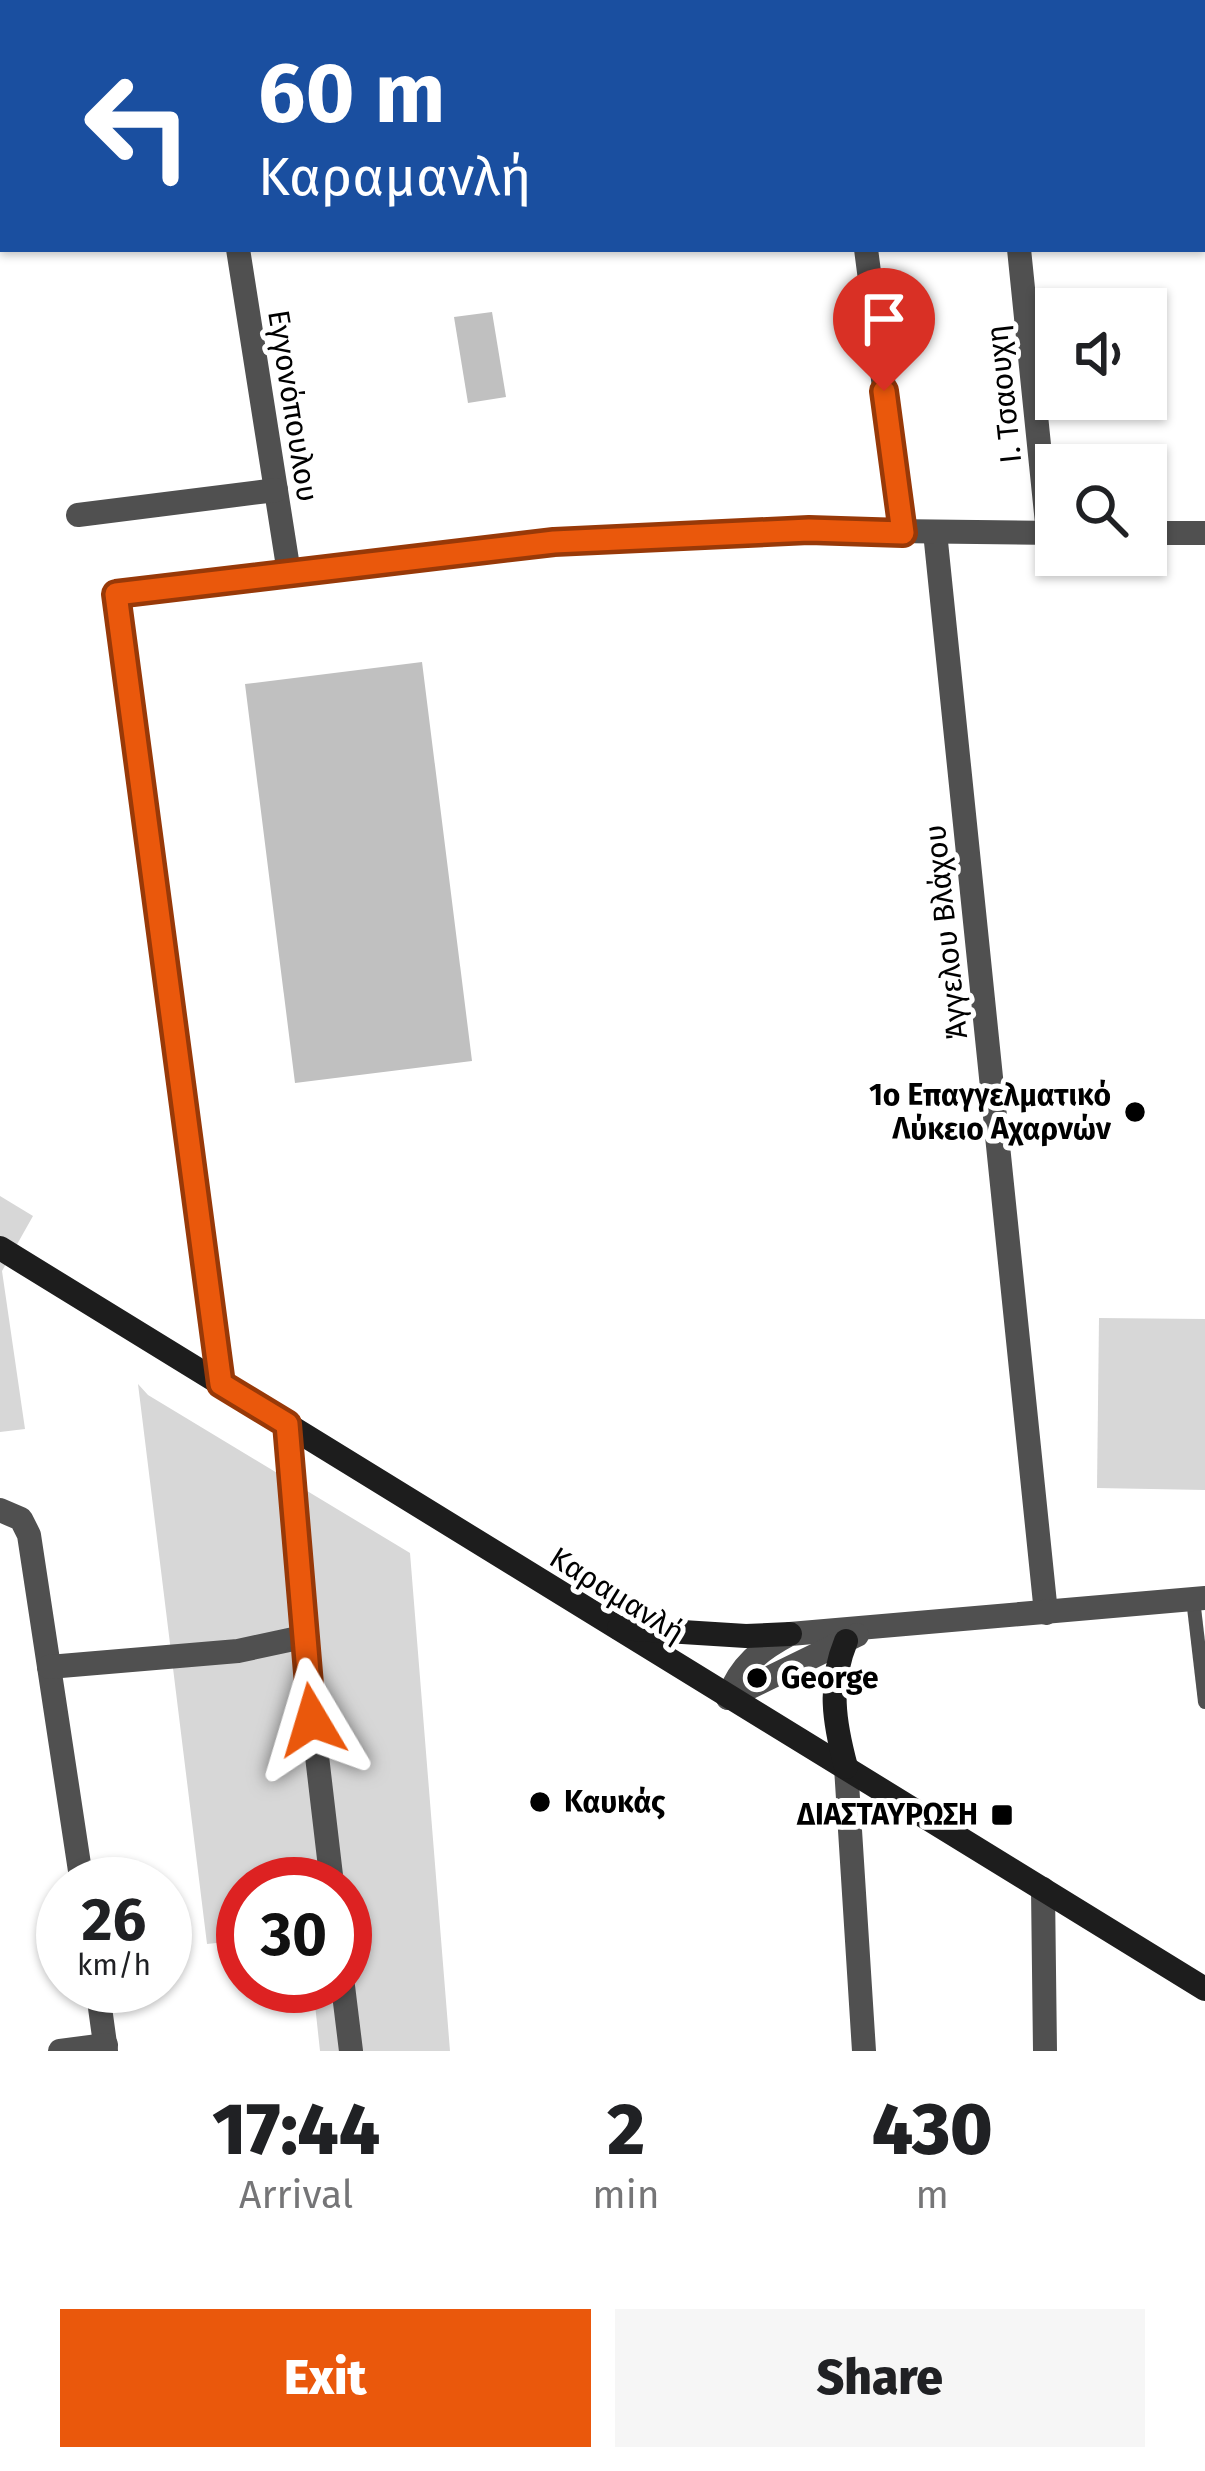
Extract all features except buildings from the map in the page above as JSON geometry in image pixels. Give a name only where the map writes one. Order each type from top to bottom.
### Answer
[{"type":"main road","name":"Καραμανλή","points":[[0,1248],[1205,1989]]},
{"type":"main road","points":[[612,1627],[746,1636],[790,1634]]},
{"type":"main road","points":[[846,1767],[833,1711],[833,1687],[847,1641]]},
{"type":"street","name":"Εγγονόπουλου","points":[[238,252],[289,573]]},
{"type":"street","points":[[866,252],[903,533]]},
{"type":"street","name":"Ι. Τσαουχη","points":[[1019,252],[1042,444]]},
{"type":"street","points":[[78,515],[276,490]]},
{"type":"street","points":[[221,1384],[116,594],[554,542],[809,530],[1035,533]]},
{"type":"street","name":"Άγγελου Βλάχου","points":[[935,532],[1046,1613]]},
{"type":"street","points":[[1167,533],[1205,533]]},
{"type":"street","points":[[287,1424],[303,1637],[329,1857]]},
{"type":"street","points":[[0,1510],[21,1519],[29,1535],[78,1857]]},
{"type":"street","points":[[728,1698],[744,1666],[763,1648],[790,1634],[1199,1599]]},
{"type":"street","points":[[728,1698],[870,1628]]},
{"type":"street","points":[[49,1667],[238,1651],[303,1637]]},
{"type":"street","points":[[846,1767],[864,2051]]},
{"type":"street","points":[[1043,1888],[1045,2051]]},
{"type":"street","points":[[60,2051],[106,2048],[101,2013]]},
{"type":"street","points":[[347,2013],[351,2051]]},
{"type":"lane","points":[[1199,1599],[1205,1702]]},
{"type":"shaded area","points":[[0,1196],[33,1216],[2,1271],[25,1429],[0,1432]]},
{"type":"shaded area","points":[[1099,1318],[1205,1319],[1205,1490],[1097,1488]]},
{"type":"shaded area","points":[[138,1384],[148,1395],[410,1553],[450,2051],[320,2051],[316,2013],[372,2013],[372,1857],[216,1857],[216,1943],[207,1944]]},
{"type":"place","name":"1ο Επαγγελματικό Λύκειο Αχαρνών","points":[[1135,1112]]},
{"type":"place","name":"George","points":[[757,1678]]},
{"type":"place","name":"Καυκάς","points":[[540,1802]]},
{"type":"place","name":"ΔΙΑΣΤΑΥΡΩΣΗ","points":[[1002,1815]]},
{"type":"route","points":[[312,1720],[287,1424],[221,1384],[116,594],[554,542],[809,530],[903,533],[884,391]]}]
